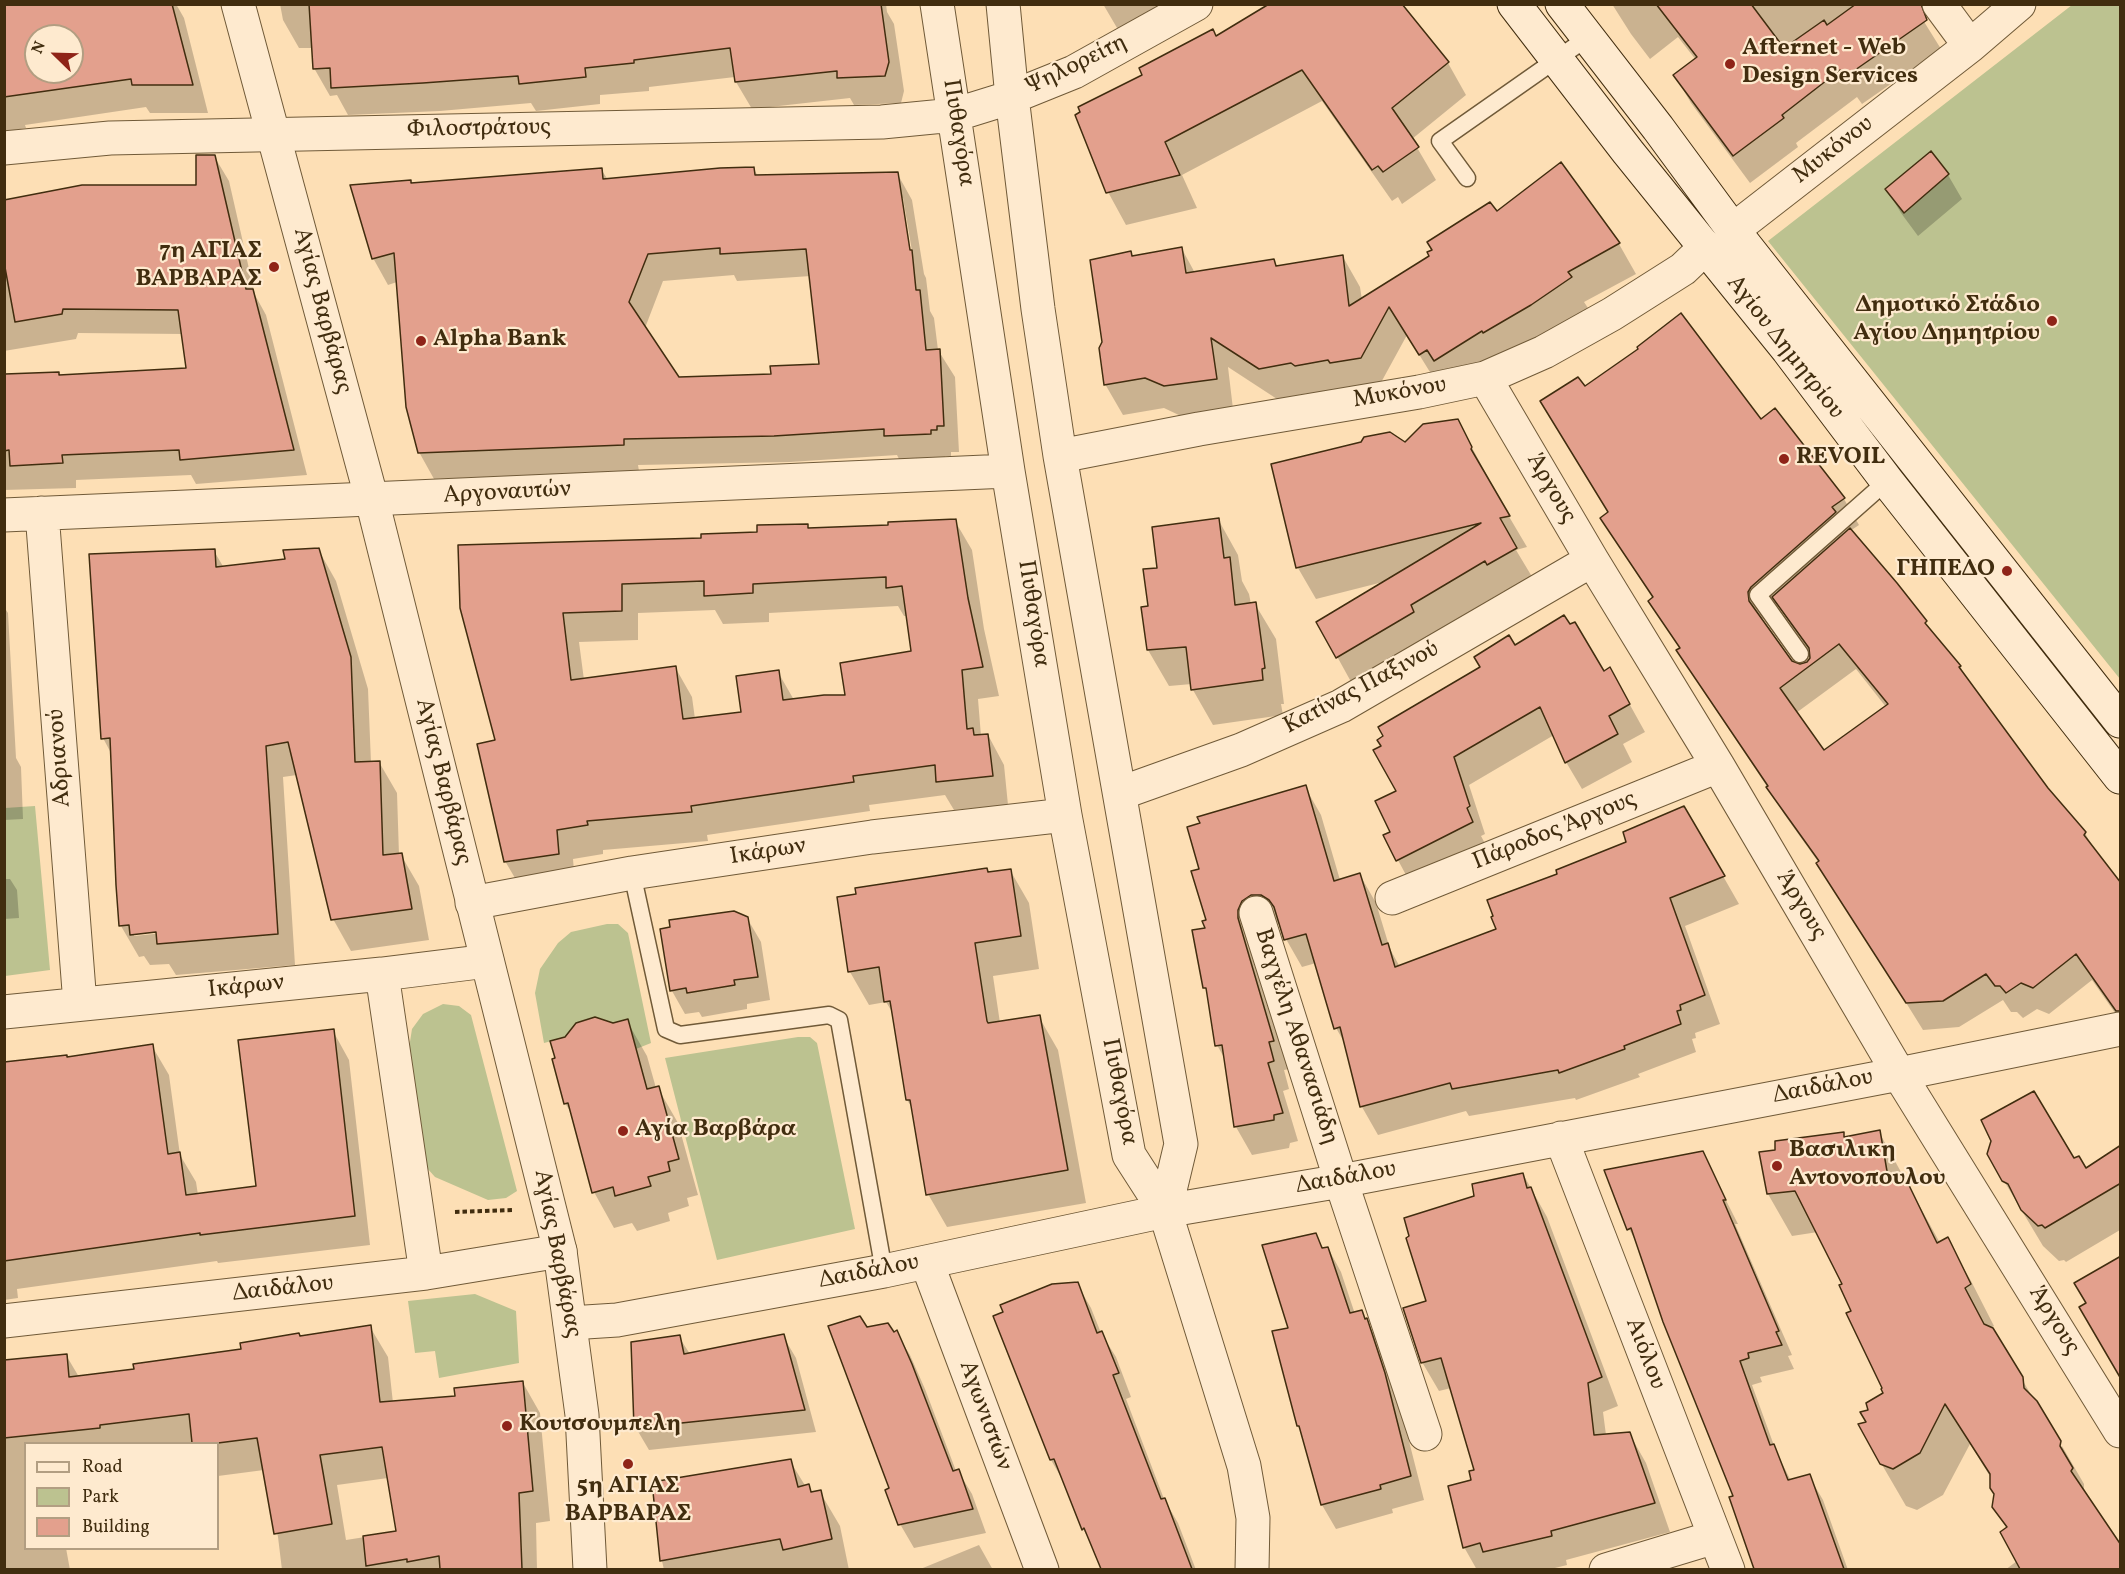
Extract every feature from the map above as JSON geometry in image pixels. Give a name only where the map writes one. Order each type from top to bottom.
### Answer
[{"type":"street","name":"Αγίας Βαρβάρας","points":[[238,4],[372,500],[560,1251],[582,1415],[590,1569]]},
{"type":"street","name":"Πυθαγόρα","points":[[937,4],[1008,471],[1065,815],[1129,1155],[1164,1211],[1244,1466],[1253,1518],[1251,1569]]},
{"type":"street","points":[[1003,4],[1038,309],[1060,456],[1181,1144],[1164,1211]]},
{"type":"street","name":"Ψηλορείτη","points":[[954,115],[1012,97],[1074,72],[1196,4]]},
{"type":"street","name":"Αγίου Δημητρίου","points":[[1514,4],[1628,152],[1719,238],[2121,721]]},
{"type":"street","name":"Αγίου Δημητρίου","points":[[1562,4],[1658,128],[1719,238],[1887,481],[2121,777]]},
{"type":"street","points":[[1939,4],[1970,46]]},
{"type":"street","name":"Μυκόνου","points":[[1060,456],[1199,429],[1419,392],[1485,378],[1544,352],[1612,314],[1683,269],[1719,238],[1970,46],[2019,4]]},
{"type":"street","name":"Φιλοστράτους","points":[[4,148],[110,138],[882,122],[954,115]]},
{"type":"street","name":"Άργους","points":[[1485,378],[1592,560],[1718,766],[1899,1074],[2121,1431]]},
{"type":"street","name":"Αργοναυτών","points":[[4,515],[1008,471]]},
{"type":"street","name":"Αδριανού","points":[[42,513],[80,1004]]},
{"type":"street","name":"Κατίνας Παξινού","points":[[1120,793],[1241,750],[1341,706],[1592,560]]},
{"type":"street","name":"Πάροδος Άργους","points":[[1392,898],[1718,766]]},
{"type":"street","name":"Ικάρων","points":[[472,903],[633,873],[872,837],[1065,815]]},
{"type":"street","name":"Βαγγέλη Αθανασιάδη","points":[[1256,913],[1341,1181],[1425,1434]]},
{"type":"street","name":"Ικάρων","points":[[4,1012],[382,974],[488,961]]},
{"type":"street","points":[[382,974],[426,1274]]},
{"type":"street","name":"Δαιδάλου","points":[[570,1323],[617,1320],[927,1263],[1164,1211],[1341,1181],[2121,1029]]},
{"type":"street","name":"Αιόλου","points":[[1561,1138],[1728,1569]]},
{"type":"street","name":"Δαιδάλου","points":[[4,1321],[426,1274],[560,1251]]},
{"type":"street","name":"Αγωνιστών","points":[[927,1263],[1041,1569]]},
{"type":"street","points":[[1606,1569],[1715,1537]]},
{"type":"lane","points":[[1467,178],[1440,141],[1587,38]]},
{"type":"lane","points":[[1800,654],[1758,595],[1887,481]]},
{"type":"lane","points":[[633,873],[666,1029],[680,1035],[829,1015],[839,1020],[884,1271]]},
{"type":"path","points":[[417,1214],[550,1209]]},
{"type":"green space","points":[[2072,5],[2120,5],[2120,679],[1768,241]]},
{"type":"green space","points":[[35,806],[50,970],[5,976],[5,808]]},
{"type":"green space","points":[[607,924],[618,924],[628,933],[651,1043],[636,1049],[628,1019],[604,1026],[602,1019],[595,1017],[576,1023],[572,1028],[574,1035],[544,1043],[535,993],[540,969],[558,943],[571,932]]},
{"type":"green space","points":[[443,1004],[459,1006],[471,1015],[517,1191],[506,1198],[488,1200],[435,1177],[427,1168],[409,1048],[412,1029],[423,1014]]},
{"type":"green space","points":[[810,1037],[817,1043],[855,1229],[717,1260],[665,1058]]},
{"type":"green space","points":[[475,1294],[516,1311],[519,1363],[439,1378],[435,1351],[415,1353],[408,1301]]},
{"type":"building","points":[[4,4],[172,4],[193,85],[132,85],[131,79],[4,97]]},
{"type":"building","points":[[309,4],[881,4],[889,62],[885,76],[837,78],[837,71],[735,82],[730,48],[585,68],[586,77],[519,84],[518,76],[331,88],[330,68],[313,69]]},
{"type":"building","points":[[1269,4],[1402,4],[1449,62],[1392,108],[1419,147],[1383,172],[1378,166],[1372,170],[1302,70],[1165,142],[1180,175],[1106,193],[1075,115],[1080,112],[1078,107],[1142,75],[1139,68],[1213,29],[1216,36]]},
{"type":"building","points":[[1656,4],[1751,4],[1784,48],[1824,20],[1827,25],[1856,4],[1921,4],[1927,20],[1845,77],[1840,70],[1782,115],[1784,118],[1733,156],[1673,75],[1697,57]]},
{"type":"building","points":[[1931,151],[1949,174],[1904,213],[1885,189]]},
{"type":"building","points":[[196,155],[215,155],[246,289],[253,289],[294,450],[180,460],[179,450],[62,455],[63,463],[10,466],[9,450],[4,451],[5,374],[59,372],[59,375],[186,368],[178,310],[63,309],[62,314],[15,322],[4,262],[4,200],[82,185],[196,185]]},
{"type":"building","points":[[1561,162],[1620,243],[1568,272],[1572,277],[1531,305],[1483,333],[1482,331],[1434,361],[1427,350],[1419,355],[1389,307],[1361,358],[1330,363],[1328,360],[1295,366],[1291,363],[1259,369],[1211,338],[1217,379],[1164,386],[1145,378],[1104,385],[1099,348],[1102,342],[1090,260],[1131,251],[1132,256],[1182,247],[1186,273],[1274,259],[1276,266],[1343,255],[1349,306],[1429,256],[1427,252],[1432,250],[1427,242],[1490,202],[1497,211]]},
{"type":"building","points":[[754,167],[755,175],[898,172],[910,250],[912,250],[916,290],[920,290],[926,350],[940,349],[944,426],[937,426],[937,430],[931,430],[931,434],[884,436],[884,429],[774,436],[624,439],[624,445],[418,453],[406,407],[394,253],[372,259],[350,185],[411,180],[411,183],[602,168],[603,179]],"holes":[[[720,248],[720,254],[806,249],[819,364],[770,366],[771,374],[679,377],[629,302],[648,254]]]},
{"type":"building","points":[[1681,313],[1761,419],[1775,408],[1845,498],[1832,507],[1836,512],[1751,587],[1748,592],[1749,601],[1792,661],[1800,664],[1807,662],[1810,658],[1809,648],[1772,597],[1850,528],[1927,621],[1925,623],[1961,666],[1959,667],[2048,788],[2086,832],[2084,835],[2121,883],[2121,1011],[2116,1011],[2076,954],[2033,988],[2021,983],[2006,993],[2000,986],[1995,986],[1986,974],[1943,1001],[1906,1003],[1816,863],[1819,861],[1766,787],[1768,786],[1676,650],[1680,648],[1648,601],[1653,597],[1600,518],[1608,512],[1540,401],[1578,377],[1585,386],[1638,349],[1637,347]],"holes":[[[1839,644],[1888,704],[1824,750],[1780,688]]]},
{"type":"building","points":[[1458,419],[1471,449],[1510,516],[1500,518],[1517,548],[1487,565],[1485,561],[1411,605],[1414,612],[1336,658],[1316,622],[1481,523],[1296,568],[1271,464],[1361,442],[1364,437],[1390,432],[1405,442],[1423,424]]},
{"type":"building","points":[[1219,518],[1224,558],[1230,557],[1235,605],[1256,602],[1265,668],[1262,669],[1263,680],[1191,690],[1186,647],[1147,650],[1141,607],[1148,606],[1143,569],[1157,568],[1152,527]]},
{"type":"building","points":[[956,519],[968,598],[983,667],[962,670],[967,729],[973,728],[974,735],[988,734],[993,776],[936,782],[935,765],[853,776],[854,782],[691,806],[692,812],[587,821],[588,825],[557,830],[559,854],[504,862],[477,744],[495,740],[460,608],[458,545],[701,538],[701,534],[757,532],[757,525],[808,524],[808,528],[888,525],[888,522]],"holes":[[[886,577],[886,588],[902,586],[911,651],[840,663],[845,695],[783,700],[779,670],[736,676],[741,712],[683,719],[676,666],[571,680],[563,613],[622,611],[622,584],[704,581],[704,596],[753,593],[753,584]]]},
{"type":"building","points":[[319,548],[351,657],[355,762],[380,761],[383,855],[402,853],[412,909],[331,920],[288,742],[266,746],[278,934],[157,944],[156,932],[130,935],[129,925],[119,926],[110,738],[101,739],[89,554],[215,549],[216,567],[285,559],[283,550]]},
{"type":"building","points":[[1564,615],[1570,624],[1575,622],[1604,671],[1610,667],[1630,704],[1609,716],[1618,734],[1565,763],[1540,707],[1454,757],[1470,806],[1467,808],[1473,822],[1396,861],[1383,835],[1390,832],[1375,801],[1396,791],[1373,750],[1381,746],[1377,740],[1383,736],[1378,727],[1480,667],[1474,657],[1509,635],[1515,645]]},
{"type":"building","points":[[1306,785],[1334,881],[1360,873],[1382,945],[1388,943],[1395,967],[1496,929],[1487,900],[1557,874],[1556,870],[1626,842],[1623,832],[1684,806],[1725,876],[1670,898],[1705,995],[1680,1005],[1681,1010],[1677,1011],[1681,1024],[1624,1046],[1625,1049],[1559,1073],[1558,1070],[1452,1089],[1450,1083],[1360,1107],[1340,1027],[1334,1029],[1306,934],[1284,940],[1274,907],[1269,900],[1261,895],[1251,895],[1242,901],[1238,910],[1238,918],[1274,1041],[1269,1042],[1274,1061],[1268,1063],[1283,1113],[1274,1115],[1274,1120],[1234,1127],[1222,1045],[1215,1046],[1206,988],[1203,988],[1192,930],[1205,928],[1202,921],[1206,920],[1191,871],[1199,869],[1187,827],[1200,823],[1197,817]]},
{"type":"building","points":[[987,868],[988,872],[1011,869],[1021,936],[975,943],[987,1021],[988,1023],[1040,1015],[1068,1170],[926,1195],[910,1100],[906,1100],[890,1001],[884,1002],[879,967],[848,972],[837,897],[856,894],[855,888]]},
{"type":"building","points":[[734,911],[748,917],[758,977],[734,980],[735,985],[687,993],[686,988],[670,991],[660,929],[670,927],[669,920]]},
{"type":"building","name":"Αγία Βαρβάρα","points":[[595,1017],[613,1023],[628,1019],[647,1089],[659,1086],[679,1159],[668,1162],[670,1171],[648,1177],[651,1186],[615,1196],[613,1187],[592,1193],[568,1103],[564,1104],[552,1059],[555,1058],[550,1041],[565,1037],[576,1023]]},
{"type":"building","points":[[334,1029],[355,1216],[200,1235],[200,1233],[4,1261],[4,1062],[67,1055],[67,1057],[153,1044],[168,1154],[180,1152],[186,1195],[256,1186],[238,1040]]},
{"type":"building","points":[[2034,1091],[2074,1158],[2079,1156],[2086,1168],[2121,1145],[2121,1183],[2045,1228],[2042,1225],[2038,1226],[2021,1210],[2008,1184],[2002,1181],[1987,1154],[1991,1141],[1981,1120]]},
{"type":"building","points":[[1880,1130],[1889,1183],[1904,1175],[1937,1243],[1948,1237],[1971,1284],[1965,1288],[1984,1324],[1993,1328],[2023,1377],[2024,1388],[2037,1401],[2061,1441],[2060,1446],[2073,1468],[2071,1471],[2121,1545],[2121,1569],[2020,1569],[2000,1532],[2007,1527],[1992,1507],[1994,1494],[1990,1488],[1990,1474],[1945,1404],[1920,1453],[1893,1469],[1880,1464],[1858,1424],[1866,1422],[1860,1412],[1868,1410],[1866,1403],[1883,1393],[1882,1388],[1846,1313],[1851,1311],[1839,1285],[1842,1284],[1795,1191],[1767,1194],[1759,1152],[1775,1150],[1775,1141],[1844,1132],[1844,1137]]},
{"type":"building","points":[[1703,1151],[1726,1200],[1723,1200],[1779,1331],[1776,1332],[1782,1345],[1748,1353],[1749,1358],[1740,1361],[1770,1445],[1774,1444],[1788,1480],[1810,1474],[1844,1569],[1754,1569],[1729,1497],[1733,1496],[1663,1322],[1631,1228],[1627,1230],[1604,1170]]},
{"type":"building","points":[[1523,1173],[1527,1188],[1531,1187],[1602,1377],[1588,1383],[1594,1435],[1630,1432],[1655,1503],[1551,1531],[1552,1536],[1483,1552],[1480,1543],[1463,1548],[1448,1486],[1471,1480],[1469,1471],[1474,1470],[1441,1358],[1421,1363],[1403,1308],[1426,1301],[1406,1238],[1409,1236],[1404,1218],[1474,1196],[1472,1184]]},
{"type":"building","points":[[1316,1233],[1322,1248],[1328,1247],[1350,1313],[1362,1310],[1365,1319],[1367,1318],[1385,1373],[1411,1476],[1380,1485],[1381,1489],[1321,1505],[1272,1331],[1288,1328],[1262,1245]]},
{"type":"building","points":[[2121,1256],[2121,1379],[2079,1307],[2086,1303],[2074,1283]]},
{"type":"building","points":[[1078,1282],[1097,1333],[1102,1331],[1119,1373],[1113,1375],[1161,1499],[1165,1498],[1192,1569],[1101,1569],[1084,1528],[1082,1530],[1054,1459],[1050,1460],[993,1316],[1003,1312],[1000,1305],[1052,1284]]},
{"type":"building","points":[[860,1316],[867,1327],[888,1323],[894,1332],[897,1330],[953,1471],[959,1469],[973,1509],[898,1525],[885,1490],[889,1488],[828,1326]]},
{"type":"building","points":[[371,1325],[380,1402],[455,1396],[454,1388],[523,1381],[533,1491],[519,1493],[522,1569],[440,1569],[439,1556],[366,1566],[363,1536],[396,1531],[382,1447],[320,1455],[332,1524],[274,1534],[257,1438],[219,1443],[192,1442],[189,1414],[100,1425],[100,1428],[4,1438],[4,1360],[67,1354],[69,1377],[134,1369],[133,1364],[241,1349],[240,1343],[299,1333],[300,1336]]},
{"type":"building","points":[[784,1334],[805,1410],[634,1428],[631,1342],[680,1335],[684,1354]]},
{"type":"building","points":[[791,1459],[798,1487],[809,1484],[811,1492],[821,1490],[832,1539],[783,1550],[780,1539],[660,1561],[652,1482]]},
{"type":"place","name":"Afternet - Web Design Services","points":[[1730,64]]},
{"type":"place","name":"7η ΑΓΙΑΣ ΒΑΡΒΑΡΑΣ","points":[[274,267]]},
{"type":"place","name":"Δημοτικό Στάδιο Αγίου Δημητρίου","points":[[2052,321]]},
{"type":"place","name":"Alpha Bank","points":[[421,341]]},
{"type":"place","name":"REVOIL","points":[[1784,459]]},
{"type":"place","name":"ΓΗΠΕΔΟ","points":[[2007,571]]},
{"type":"place","name":"Αγία Βαρβάρα","points":[[623,1131]]},
{"type":"place","name":"Βασιλικη Αντονοπουλου","points":[[1777,1166]]},
{"type":"place","name":"Κουτσουμπελη","points":[[507,1426]]},
{"type":"place","name":"5η ΑΓΙΑΣ ΒΑΡΒΑΡΑΣ","points":[[628,1464]]}]
